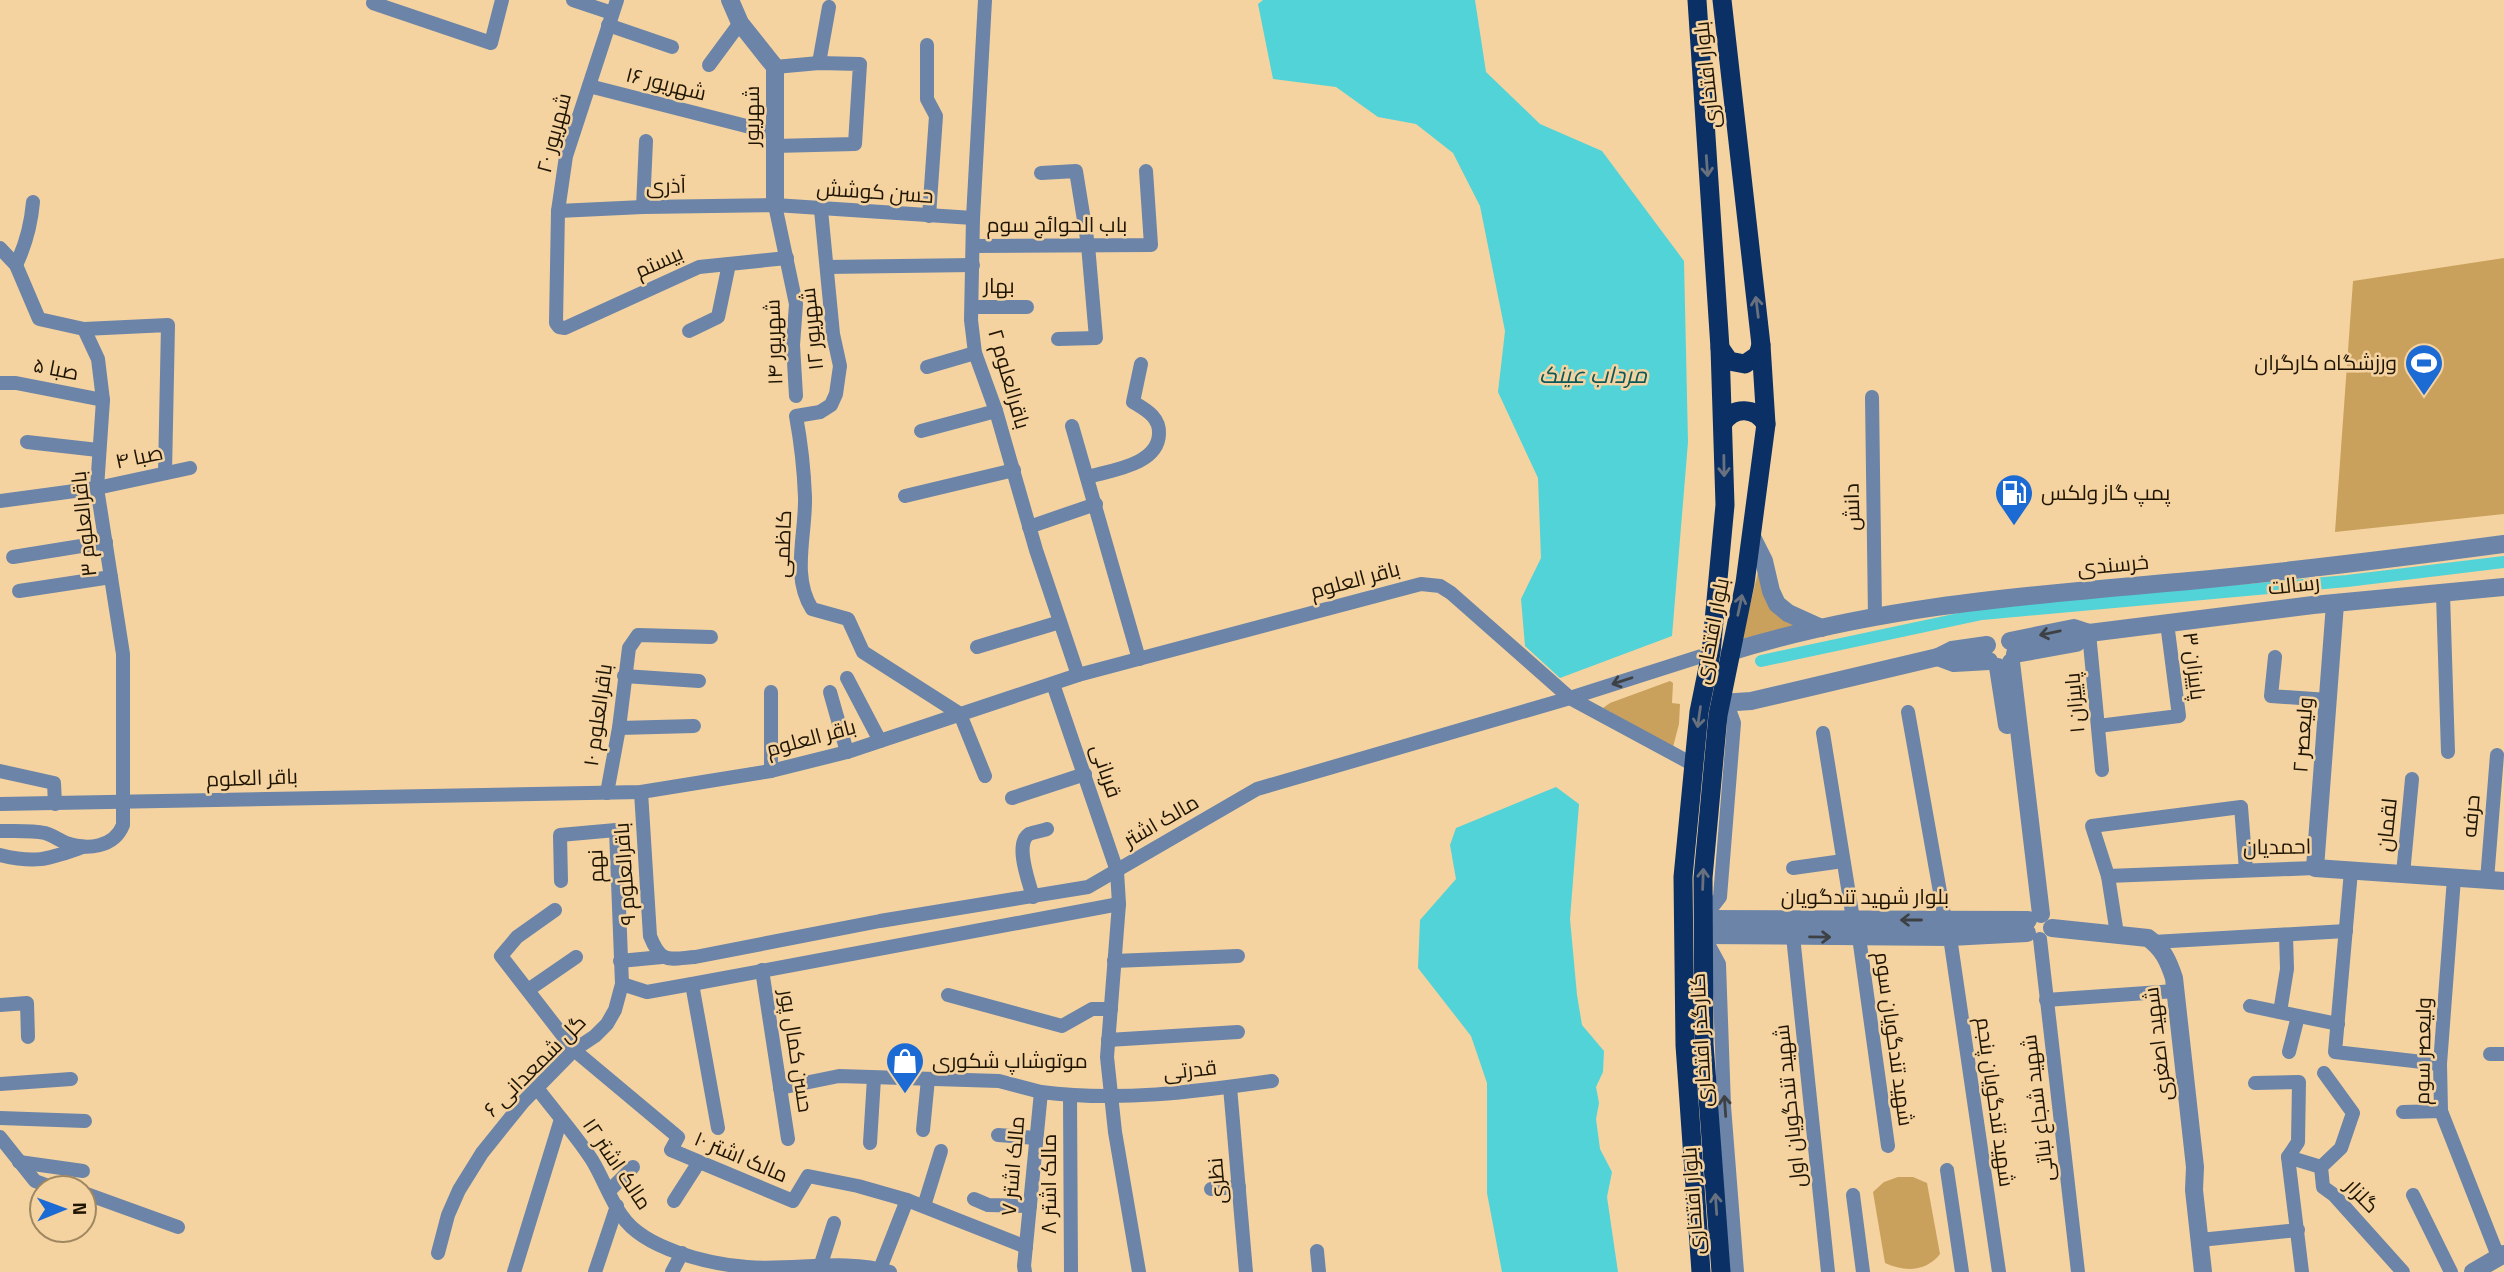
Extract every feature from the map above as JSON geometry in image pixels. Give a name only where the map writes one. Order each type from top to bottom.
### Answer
[{"type":"highway","name":"بلوار افتخاری","points":[[1697,0],[1720,348],[1725,505],[1721,703],[1703,878],[1704,1044],[1721,1272]]},
{"type":"highway","name":"بلوار افتخاری","points":[[1701,1272],[1685,1045],[1683,877],[1699,712],[1720,652],[1752,537],[1766,424],[1761,345],[1722,0]]},
{"type":"highway","points":[[1720,348],[1729,361],[1745,364],[1758,355],[1761,345]]},
{"type":"highway","points":[[1723,423],[1731,414],[1742,410],[1753,412],[1766,424]]},
{"type":"street","points":[[373,3],[491,43],[502,0]]},
{"type":"street","points":[[573,0],[612,13],[672,47]]},
{"type":"street","name":"شهریور","points":[[730,0],[740,23],[775,66],[775,205]]},
{"type":"street","name":"باقرالعلوم ۲","points":[[985,0],[973,218],[972,307],[975,353],[996,411],[1029,527],[1079,676]]},
{"type":"street","points":[[775,66],[819,63],[829,7]]},
{"type":"street","name":"شهریور ۲۰","points":[[556,323],[558,212],[566,156],[612,13]]},
{"type":"street","points":[[709,65],[740,23]]},
{"type":"street","points":[[927,45],[927,99],[936,116],[929,216]]},
{"type":"street","name":"شهریور ۱۶","points":[[589,86],[774,139],[855,144],[860,64],[819,63]]},
{"type":"street","points":[[643,207],[646,142]]},
{"type":"street","points":[[1041,173],[1076,171],[1087,246],[1096,338],[1058,339]]},
{"type":"street","name":"باب الحوائج سوم","points":[[973,246],[1151,245],[1146,171]]},
{"type":"street","points":[[16,265],[29,234],[33,202]]},
{"type":"street","name":"حسن کوشش","points":[[775,205],[973,218]]},
{"type":"street","name":"آذری","points":[[558,212],[643,207],[775,205]]},
{"type":"street","name":"شهریور ۱۴","points":[[775,205],[796,304],[793,345],[796,396]]},
{"type":"street","name":"شهریور ۱۲","points":[[796,416],[820,412],[831,405],[836,394],[840,366],[833,334],[821,210]]},
{"type":"street","points":[[0,248],[16,265],[39,319],[84,329],[168,325],[165,473]]},
{"type":"street","name":"بیستم","points":[[556,323],[565,328],[699,267],[787,258]]},
{"type":"street","points":[[689,331],[718,317],[729,264]]},
{"type":"street","points":[[827,267],[973,265]]},
{"type":"street","name":"بهار","points":[[972,307],[1027,307]]},
{"type":"street","name":"باقرالعلوم ۳","points":[[84,329],[98,359],[103,400],[97,488],[123,654],[123,825],[113,841],[88,846]]},
{"type":"street","points":[[927,367],[975,353]]},
{"type":"street","points":[[1087,477],[1150,456],[1156,447],[1160,429],[1156,419],[1133,402],[1141,364]]},
{"type":"street","name":"صبا ۵","points":[[0,383],[16,383],[103,400]]},
{"type":"street","name":"دانش","points":[[1872,397],[1875,617]]},
{"type":"street","points":[[921,431],[996,411]]},
{"type":"street","name":"کاظمی","points":[[796,416],[803,459],[804,540],[800,576],[805,598],[812,609],[848,619],[863,652],[960,713]]},
{"type":"street","points":[[1072,426],[1139,659]]},
{"type":"street","points":[[27,442],[98,450]]},
{"type":"street","name":"صبا ۴","points":[[0,501],[97,488],[190,468]]},
{"type":"street","points":[[905,496],[1014,470]]},
{"type":"street","points":[[1029,527],[1096,504]]},
{"type":"street","points":[[1752,537],[1764,561],[1777,604],[1787,613],[1821,628]]},
{"type":"street","points":[[13,557],[106,542]]},
{"type":"street","name":"خرسندی","points":[[1720,652],[1856,620],[1968,601],[2352,564],[2504,544]]},
{"type":"street","points":[[19,591],[111,577]]},
{"type":"street","name":"باقر العلوم","points":[[0,804],[641,792],[771,771],[847,752],[1079,676],[1421,584],[1440,586],[1570,698],[1694,765]]},
{"type":"street","name":"رسالت","points":[[1721,703],[1751,701],[1938,657],[1954,663],[2002,655],[2074,628],[2090,633],[2504,587]]},
{"type":"street","points":[[2443,594],[2448,752]]},
{"type":"street","name":"ولیعصر ۲","points":[[2315,869],[2336,604]]},
{"type":"street","points":[[976,647],[1060,622]]},
{"type":"street","name":"پاییزان ۳","points":[[2098,726],[2179,716],[2167,623]]},
{"type":"street","name":"پاییزان ۱","points":[[2090,633],[2102,770]]},
{"type":"street","name":"باقرالعلوم ۱۰","points":[[607,793],[620,728],[629,648],[638,635],[711,637]]},
{"type":"street","points":[[1570,698],[1720,652]]},
{"type":"street","points":[[2002,655],[2030,925],[2148,938],[2153,942],[2346,931]]},
{"type":"street","points":[[2275,657],[2271,696],[2328,700]]},
{"type":"street","points":[[624,677],[699,681]]},
{"type":"street","points":[[847,678],[880,741]]},
{"type":"street","name":"قربانی","points":[[1053,684],[1117,871]]},
{"type":"street","points":[[771,692],[771,771]]},
{"type":"street","points":[[830,692],[847,752]]},
{"type":"street","name":"مالک اشتر","points":[[1139,1272],[1115,1132],[1107,1057],[1119,904],[1117,871],[1257,789],[1570,698]]},
{"type":"street","name":"شهید تندگویان پنجم","points":[[1908,712],[1948,929],[1999,1272]]},
{"type":"street","points":[[960,713],[985,776]]},
{"type":"street","points":[[620,728],[694,726]]},
{"type":"street","points":[[1822,733],[1853,919]]},
{"type":"street","name":"حرفه","points":[[2495,881],[2497,755]]},
{"type":"street","points":[[0,771],[54,783],[55,804]]},
{"type":"street","points":[[1012,798],[1085,774]]},
{"type":"street","name":"لقمان","points":[[2403,874],[2412,779]]},
{"type":"street","name":"باقرالعلوم ۹","points":[[641,792],[650,936],[642,958]]},
{"type":"street","points":[[2118,934],[2108,876],[2092,826],[2241,807],[2246,870]]},
{"type":"street","points":[[1033,897],[1022,853],[1023,844],[1029,834],[1047,829]]},
{"type":"street","name":"نهم","points":[[561,881],[560,835],[616,830],[642,958]]},
{"type":"street","points":[[0,831],[44,833],[65,842],[88,846]]},
{"type":"street","points":[[0,855],[25,862],[45,860],[88,846]]},
{"type":"street","points":[[1793,868],[1843,861]]},
{"type":"street","name":"احمدیان","points":[[2108,876],[2315,869],[2495,881]]},
{"type":"street","points":[[1117,871],[1088,887],[695,957],[642,958],[622,984],[647,992],[1119,904]]},
{"type":"street","points":[[2351,871],[2336,1054],[2440,1064]]},
{"type":"street","name":"ولیعصر سوم","points":[[2454,878],[2440,1064],[2441,1111],[2501,1255]]},
{"type":"street","name":"مالک اشتر ۱۰","points":[[555,910],[517,937],[501,956],[575,1050],[678,1137],[671,1150],[793,1201],[808,1176],[858,1186],[906,1200],[1026,1247]]},
{"type":"street","name":"بلوار شهید تندگویان","points":[[1703,927],[1853,919],[1948,929]]},
{"type":"street","name":"بلوار شهید تندگویان","points":[[1742,927],[1793,936],[1859,937],[2030,925]]},
{"type":"street","name":"شهید شجاع نباتی","points":[[2030,925],[2046,1000],[2078,1272]]},
{"type":"street","name":"کنارگذر افتخاری","points":[[1703,927],[1719,964],[1724,1106],[1737,1272]]},
{"type":"street","points":[[830,931],[832,958]]},
{"type":"street","points":[[2280,1012],[2287,969],[2286,935]]},
{"type":"street","name":"شهید تندگویان اول","points":[[1793,936],[1828,1272]]},
{"type":"street","name":"شهید تندگویان سوم","points":[[1859,937],[1888,1146]]},
{"type":"street","name":"شهید اصغری","points":[[2153,942],[2160,947],[2168,961],[2175,991],[2195,1167],[2203,1190],[2203,1272]]},
{"type":"street","points":[[1114,961],[1238,956]]},
{"type":"street","points":[[528,990],[576,957]]},
{"type":"street","name":"حسن کمال پور","points":[[762,970],[789,1139]]},
{"type":"street","name":"گل شمعدانی ۶","points":[[438,1253],[448,1215],[459,1190],[495,1135],[575,1050],[607,1024],[615,1010],[622,984]]},
{"type":"street","points":[[692,984],[718,1128]]},
{"type":"street","points":[[2046,1000],[2175,991]]},
{"type":"street","points":[[948,995],[1062,1026],[1092,1009],[1111,1009]]},
{"type":"street","points":[[0,1004],[27,1003],[28,1037]]},
{"type":"street","points":[[2250,1006],[2338,1024]]},
{"type":"street","points":[[2289,1052],[2298,1016]]},
{"type":"street","points":[[1108,1040],[1237,1032]]},
{"type":"street","name":"گلزار","points":[[2324,1073],[2353,1113],[2341,1148],[2321,1167],[2323,1187],[2334,1195],[2403,1272]]},
{"type":"street","points":[[780,1088],[839,1076],[999,1081],[1041,1092]]},
{"type":"street","points":[[870,1143],[874,1078]]},
{"type":"street","points":[[0,1084],[71,1079]]},
{"type":"street","points":[[923,1130],[928,1079]]},
{"type":"street","name":"قدرتی","points":[[1111,1097],[1164,1094],[1272,1081]]},
{"type":"street","points":[[2255,1083],[2299,1082],[2298,1142],[2288,1157],[2302,1272]]},
{"type":"street","name":"نظری","points":[[1230,1087],[1246,1272]]},
{"type":"street","name":"مالک اشتر ۱۲","points":[[537,1088],[592,1159],[623,1218],[646,1240],[698,1259],[747,1270],[822,1268],[885,1271],[906,1200]]},
{"type":"street","name":"مالک اشتر ۷","points":[[1025,1272],[1041,1092],[1111,1097]]},
{"type":"street","name":"مالک اشتر ۸","points":[[1070,1096],[1071,1272]]},
{"type":"street","points":[[2403,1112],[2441,1111]]},
{"type":"street","points":[[0,1118],[85,1121]]},
{"type":"street","points":[[514,1272],[561,1119]]},
{"type":"street","points":[[998,1135],[1036,1138]]},
{"type":"street","points":[[0,1137],[29,1174]]},
{"type":"street","points":[[924,1206],[940,1151]]},
{"type":"street","points":[[2288,1157],[2321,1167]]},
{"type":"street","points":[[19,1161],[83,1171]]},
{"type":"street","points":[[674,1200],[699,1162]]},
{"type":"street","points":[[609,1191],[633,1167]]},
{"type":"street","points":[[1947,1170],[1962,1272]]},
{"type":"street","points":[[1211,1189],[1239,1187]]},
{"type":"street","points":[[1853,1195],[1863,1272]]},
{"type":"street","points":[[2413,1195],[2451,1272]]},
{"type":"street","points":[[98,1198],[178,1227]]},
{"type":"street","points":[[974,1199],[988,1205],[1030,1206]]},
{"type":"street","points":[[595,1272],[617,1206]]},
{"type":"street","points":[[822,1268],[834,1223]]},
{"type":"street","points":[[2204,1240],[2298,1230]]},
{"type":"street","name":"شهید اصغری","points":[[2204,1240],[2213,1272]]},
{"type":"street","points":[[1317,1251],[1319,1272]]},
{"type":"street","points":[[673,1272],[682,1253]]},
{"type":"street","points":[[2473,1272],[2501,1255]]},
{"type":"shaded area","name":"ورزشگاه کارگران","points":[[2504,258],[2504,514],[2335,532],[2353,281]]},
{"type":"shaded area","points":[[1758,572],[1796,625],[1744,640],[1742,638]]},
{"type":"shaded area","points":[[1670,681],[1673,683],[1672,703],[1680,704],[1679,724],[1673,747],[1603,708],[1610,703]]},
{"type":"shaded area","points":[[1898,1177],[1913,1177],[1927,1183],[1940,1254],[1928,1264],[1914,1269],[1885,1263],[1873,1192],[1884,1182]]},
{"type":"water","name":"مرداب عینک","points":[[1263,0],[1475,0],[1486,72],[1540,124],[1602,151],[1684,261],[1688,442],[1672,636],[1560,678],[1525,646],[1521,599],[1541,558],[1538,478],[1498,392],[1505,331],[1480,206],[1453,153],[1416,124],[1378,117],[1336,87],[1273,79],[1258,4]]},
{"type":"water","points":[[1556,787],[1579,804],[1570,919],[1582,1025],[1604,1051],[1603,1072],[1596,1087],[1599,1103],[1596,1119],[1600,1149],[1612,1172],[1607,1197],[1618,1272],[1502,1272],[1487,1193],[1487,1083],[1471,1036],[1418,968],[1420,920],[1456,879],[1450,845],[1456,828]]},
{"type":"waterway","points":[[1761,661],[1982,614],[2347,581],[2504,562]]},
{"type":"place","name":"ورزشگاه کارگران","points":[[2424,397]]},
{"type":"place","name":"پمپ گاز ولکس","points":[[2014,527]]},
{"type":"place","name":"موتوشاپ شکوری","points":[[905,1095]]}]
